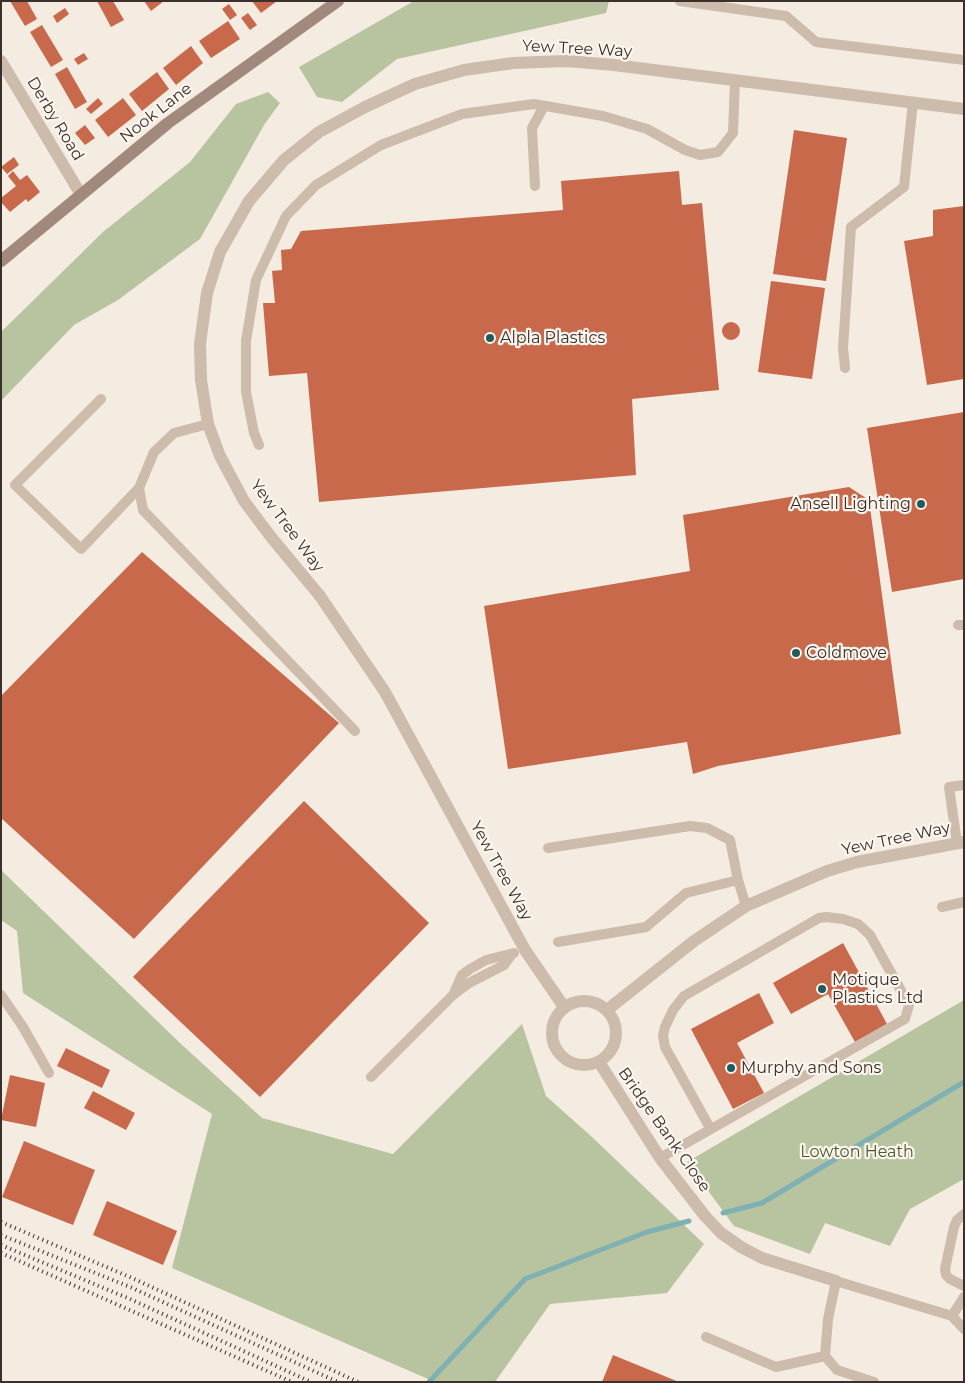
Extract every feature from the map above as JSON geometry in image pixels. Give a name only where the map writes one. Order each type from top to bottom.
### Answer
[{"type":"street","name":"Nook Lane","points":[[1,261],[80,193],[168,123],[338,1]]},
{"type":"street","name":"Derby Road","points":[[1,61],[80,193]]},
{"type":"street","name":"Yew Tree Way","points":[[564,1008],[525,950],[385,692],[320,596],[271,537],[244,500],[220,456],[208,424],[201,380],[200,344],[207,293],[220,252],[255,194],[284,160],[325,128],[415,84],[464,70],[513,62],[566,62],[614,65],[964,109]]},
{"type":"street","name":"Yew Tree Way","points":[[607,1010],[694,941],[746,906],[827,871],[850,864],[961,842]]},
{"type":"street","points":[[581,1001],[591,1001],[607,1010],[614,1024],[616,1038],[613,1048],[599,1062],[588,1066],[578,1065],[567,1061],[559,1054],[552,1035],[555,1020],[564,1008],[581,1001]]},
{"type":"street","name":"Bridge Bank Close","points":[[599,1062],[660,1158],[705,1216],[740,1247],[762,1258],[836,1281]]},
{"type":"lane","points":[[680,1],[786,16],[816,42],[964,60]]},
{"type":"lane","points":[[259,445],[254,433],[246,392],[246,341],[256,280],[286,216],[316,186],[381,145],[462,114],[534,104],[603,116],[647,129],[685,150],[700,155],[718,152],[734,133],[735,80]]},
{"type":"lane","points":[[845,368],[844,348],[851,227],[904,187],[913,102]]},
{"type":"lane","points":[[535,186],[532,128],[544,106]]},
{"type":"lane","points":[[100,398],[15,485],[81,549],[139,488],[154,452],[174,433],[208,424]]},
{"type":"lane","points":[[139,488],[143,510],[355,731]]},
{"type":"lane","points":[[961,842],[949,787],[964,785]]},
{"type":"lane","points":[[548,848],[690,826],[707,828],[730,840],[738,880],[746,906]]},
{"type":"lane","points":[[558,942],[646,927],[686,893],[738,880]]},
{"type":"lane","points":[[942,907],[964,902]]},
{"type":"lane","points":[[660,1158],[710,1128],[905,1020],[909,1005],[870,934],[858,924],[837,918],[819,918],[684,996],[673,1010],[663,1036],[665,1047],[710,1128]]},
{"type":"lane","points":[[371,1077],[454,995],[469,983],[504,965],[512,954],[525,950]]},
{"type":"lane","points":[[1,995],[23,1027],[49,1072]]},
{"type":"lane","points":[[964,1214],[957,1220],[954,1227],[945,1268],[946,1275],[950,1279],[964,1286]]},
{"type":"lane","points":[[866,1381],[837,1370],[825,1356],[828,1319],[836,1281],[952,1316],[964,1328]]},
{"type":"lane","points":[[952,1316],[964,1298]]},
{"type":"lane","points":[[706,1337],[776,1367],[825,1356]]},
{"type":"green space","points":[[414,1],[609,1],[606,13],[397,59],[342,102],[317,97],[299,67]]},
{"type":"green space","points":[[268,92],[280,103],[264,125],[200,239],[118,300],[74,325],[1,401],[1,332],[103,232],[190,162],[236,104]]},
{"type":"green space","points":[[1,870],[181,1044],[262,1118],[393,1154],[522,1024],[546,1096],[592,1137],[704,1244],[667,1293],[550,1304],[495,1382],[435,1382],[172,1268],[212,1114],[23,993],[17,931],[1,920]]},
{"type":"green space","name":"Lowton Heath","points":[[964,1000],[964,1179],[910,1209],[890,1246],[825,1223],[810,1254],[734,1226],[687,1162]]},
{"type":"building","points":[[10,1],[27,1],[37,19],[25,26]]},
{"type":"building","points":[[97,1],[113,1],[124,20],[111,27]]},
{"type":"building","points":[[144,1],[164,1],[151,11]]},
{"type":"building","points":[[252,1],[277,1],[261,13]]},
{"type":"building","points":[[229,4],[237,15],[230,20],[222,9]]},
{"type":"building","points":[[65,8],[69,14],[57,23],[53,16]]},
{"type":"building","points":[[248,13],[257,25],[250,30],[241,18]]},
{"type":"building","points":[[228,21],[240,39],[211,58],[199,41]]},
{"type":"building","points":[[42,25],[63,60],[51,67],[30,32]]},
{"type":"building","points":[[191,46],[203,63],[176,85],[163,68]]},
{"type":"building","points":[[84,53],[88,59],[78,65],[74,59]]},
{"type":"building","points":[[67,67],[87,102],[75,109],[55,74]]},
{"type":"building","points":[[157,72],[169,89],[142,111],[129,94]]},
{"type":"building","points":[[98,98],[103,104],[91,114],[86,109]]},
{"type":"building","points":[[123,98],[136,115],[108,137],[95,120]]},
{"type":"building","points":[[85,125],[95,138],[85,145],[75,133]]},
{"type":"building","points":[[794,130],[847,138],[826,281],[773,274]]},
{"type":"building","points":[[14,157],[19,165],[7,174],[1,167]]},
{"type":"building","points":[[13,171],[20,180],[27,175],[40,192],[28,202],[26,199],[10,212],[1,202],[1,198],[16,186],[8,176]]},
{"type":"building","name":"Alpla Plastics","points":[[679,171],[682,205],[702,203],[719,390],[632,399],[636,475],[319,502],[307,373],[269,376],[263,303],[275,303],[272,271],[282,270],[281,250],[291,249],[301,231],[563,210],[561,181]]},
{"type":"building","points":[[964,206],[964,379],[927,385],[904,241],[933,236],[933,210]]},
{"type":"building","points":[[771,281],[825,288],[812,379],[758,372]]},
{"type":"building","points":[[727,322],[735,322],[740,327],[738,338],[727,340],[722,335],[722,327]]},
{"type":"building","name":"Ansell Lighting","points":[[964,412],[964,579],[892,592],[867,428]]},
{"type":"building","points":[[849,487],[869,500],[901,734],[718,766],[693,774],[687,742],[508,769],[484,606],[690,571],[683,515]]},
{"type":"building","points":[[142,552],[339,723],[134,939],[1,818],[1,696]]},
{"type":"building","points":[[304,801],[429,923],[260,1097],[133,977]]},
{"type":"building","name":"Motique Plastics Ltd","points":[[843,943],[887,1024],[855,1042],[828,994],[791,1014],[773,983]]},
{"type":"building","name":"Murphy and Sons","points":[[759,993],[774,1023],[737,1043],[764,1093],[733,1109],[691,1029]]},
{"type":"building","points":[[66,1048],[110,1070],[102,1088],[57,1066]]},
{"type":"building","points":[[10,1075],[45,1083],[36,1127],[1,1120]]},
{"type":"building","points":[[93,1091],[135,1113],[126,1130],[84,1108]]},
{"type":"building","points":[[24,1141],[95,1170],[73,1225],[2,1197]]},
{"type":"building","points":[[107,1201],[177,1231],[163,1265],[93,1235]]},
{"type":"building","points":[[613,1355],[679,1382],[602,1382]]},
{"type":"waterway","points":[[723,1213],[762,1203],[964,1082]]},
{"type":"waterway","points":[[429,1382],[525,1279],[647,1232],[689,1221]]},
{"type":"railway","points":[[1,1222],[132,1278],[358,1382]]},
{"type":"railway","points":[[1,1235],[130,1287],[338,1382]]},
{"type":"railway","points":[[1,1245],[130,1299],[311,1382]]},
{"type":"railway","points":[[1,1253],[292,1382]]},
{"type":"place","name":"Alpla Plastics","points":[[490,338]]},
{"type":"place","name":"Ansell Lighting","points":[[921,504]]},
{"type":"place","name":"Coldmove","points":[[796,653]]},
{"type":"place","name":"Motique Plastics Ltd","points":[[822,989]]},
{"type":"place","name":"Murphy and Sons","points":[[731,1068]]}]
